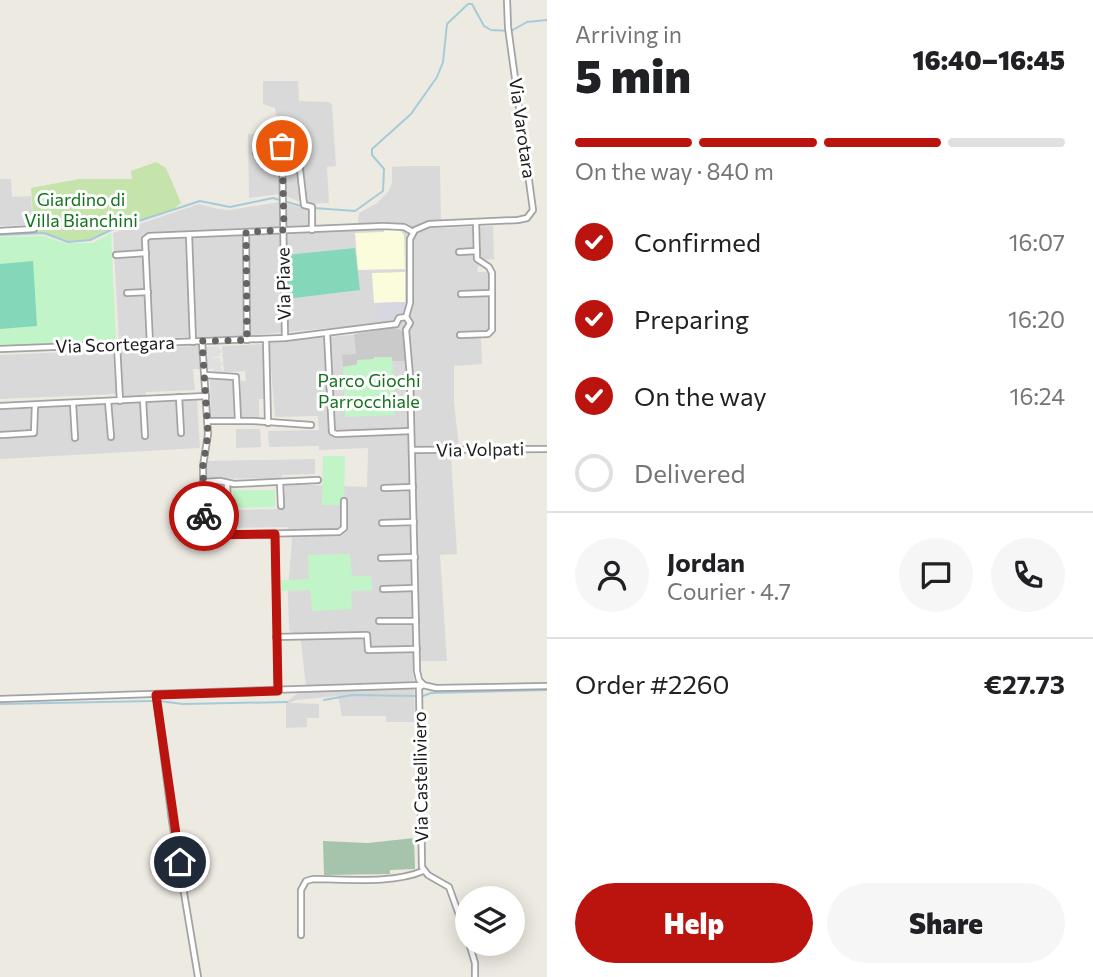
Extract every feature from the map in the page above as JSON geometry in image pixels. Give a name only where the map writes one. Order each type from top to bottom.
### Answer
[{"type":"street","name":"Via Varotara","points":[[413,232],[422,225],[429,224],[524,219],[533,210],[509,30],[508,0]]},
{"type":"street","name":"Via Piave","points":[[282,146],[285,338]]},
{"type":"street","points":[[256,153],[298,152],[304,205],[312,208],[312,230]]},
{"type":"street","points":[[460,335],[488,334],[492,330],[491,269],[478,261],[476,222]]},
{"type":"street","points":[[150,344],[147,237],[398,226],[413,232],[410,246],[410,303],[406,317],[410,323],[406,330],[418,676],[423,685]]},
{"type":"street","points":[[0,231],[34,229]]},
{"type":"street","points":[[246,232],[247,340]]},
{"type":"street","points":[[189,235],[192,342]]},
{"type":"street","points":[[459,252],[477,251]]},
{"type":"street","points":[[116,255],[146,253]]},
{"type":"street","points":[[127,293],[148,292]]},
{"type":"street","points":[[461,294],[491,293]]},
{"type":"street","points":[[406,317],[399,318],[396,324],[400,329],[406,330]]},
{"type":"street","name":"Via Scortegara","points":[[0,349],[285,338],[396,324]]},
{"type":"street","points":[[327,333],[333,433],[411,430]]},
{"type":"street","points":[[267,339],[268,423]]},
{"type":"street","points":[[202,341],[208,421],[203,461],[204,533],[342,531],[344,501]]},
{"type":"street","points":[[117,345],[120,401]]},
{"type":"street","points":[[205,375],[236,377],[238,421]]},
{"type":"street","points":[[0,406],[206,396]]},
{"type":"street","points":[[178,397],[181,433]]},
{"type":"street","points":[[143,399],[145,436]]},
{"type":"street","points":[[107,401],[111,437]]},
{"type":"street","points":[[73,403],[75,438]]},
{"type":"street","points":[[1,435],[34,433],[35,405]]},
{"type":"street","points":[[208,421],[311,425]]},
{"type":"street","name":"Via Volpati","points":[[412,450],[547,449]]},
{"type":"street","points":[[203,482],[318,480]]},
{"type":"street","points":[[280,482],[281,506]]},
{"type":"street","points":[[227,483],[228,507]]},
{"type":"street","points":[[384,488],[413,487]]},
{"type":"street","points":[[382,523],[414,522]]},
{"type":"street","points":[[275,534],[278,691]]},
{"type":"street","points":[[381,558],[415,557]]},
{"type":"street","points":[[383,589],[415,589]]},
{"type":"street","points":[[379,621],[416,621]]},
{"type":"street","points":[[276,637],[367,635],[368,650],[417,649]]},
{"type":"street","points":[[0,699],[157,696],[423,685],[436,688],[547,686]]},
{"type":"street","name":"Via Castelliviero","points":[[423,685],[419,688],[423,871]]},
{"type":"street","points":[[157,696],[173,821],[198,977]]},
{"type":"street","points":[[301,935],[301,890],[306,881],[313,879],[368,879],[412,875],[423,871],[449,887],[455,904]]},
{"type":"street","points":[[473,956],[475,977]]},
{"type":"shaded area","points":[[263,81],[298,81],[299,101],[332,104],[336,166],[327,167],[329,203],[306,204],[280,194],[249,198],[248,134],[274,134],[280,154],[286,153],[286,142],[280,141],[275,108],[263,104]]},
{"type":"shaded area","points":[[440,166],[441,228],[493,226],[494,259],[480,260],[477,272],[489,272],[489,330],[468,334],[481,339],[482,364],[454,366],[454,402],[459,448],[451,456],[457,554],[440,555],[447,661],[413,661],[415,722],[386,722],[386,716],[342,716],[338,696],[296,700],[290,703],[319,704],[319,718],[307,718],[307,727],[286,728],[286,702],[306,687],[301,641],[289,630],[288,592],[292,539],[287,527],[208,528],[207,488],[209,485],[224,486],[225,510],[283,509],[285,484],[367,487],[368,448],[319,450],[319,446],[269,447],[268,431],[319,430],[318,416],[275,417],[269,342],[376,333],[375,324],[243,336],[153,338],[148,241],[357,230],[359,213],[377,203],[388,192],[392,183],[392,167]]},
{"type":"shaded area","points":[[0,179],[11,179],[12,197],[31,196],[33,225],[0,226]]},
{"type":"shaded area","points":[[280,202],[310,210],[310,226],[143,234],[147,338],[119,340],[113,233],[199,204],[230,210]]},
{"type":"shaded area","points":[[400,230],[404,235],[405,269],[358,270],[355,233]]},
{"type":"shaded area","points":[[405,272],[405,302],[374,303],[372,273]]},
{"type":"shaded area","points":[[405,302],[401,316],[393,321],[376,323],[375,303]]},
{"type":"shaded area","points":[[393,328],[400,330],[405,336],[406,361],[392,361],[392,357],[343,367],[342,355],[356,354],[354,334]]},
{"type":"shaded area","points":[[264,344],[266,399],[259,399],[259,417],[243,418],[241,381],[246,381],[245,371],[224,372],[222,346]]},
{"type":"shaded area","points":[[199,346],[200,369],[193,369],[195,390],[146,392],[145,396],[123,397],[120,349]]},
{"type":"shaded area","points":[[218,346],[223,353],[210,358],[220,358],[224,365],[220,366],[224,372],[207,369],[206,347]]},
{"type":"shaded area","points":[[113,350],[116,394],[0,399],[0,355]]},
{"type":"shaded area","points":[[210,378],[234,379],[234,417],[211,417]]},
{"type":"shaded area","points":[[197,400],[200,448],[0,459],[0,410]]},
{"type":"shaded area","points":[[236,429],[260,429],[261,447],[236,448]]},
{"type":"shaded area","points":[[315,459],[315,474],[282,475],[281,478],[211,479],[207,475],[207,461]]},
{"type":"shaded area","points":[[414,838],[415,869],[390,870],[390,874],[324,875],[323,841],[368,843]]},
{"type":"green space","name":"Giardino di Villa Bianchini","points":[[156,162],[166,168],[181,203],[172,210],[111,230],[90,240],[68,242],[44,233],[34,233],[31,188],[79,179],[132,179],[131,171]]},
{"type":"green space","points":[[111,233],[116,341],[0,346],[0,237],[43,236],[65,243],[93,243]]},
{"type":"green space","points":[[355,248],[360,290],[286,299],[286,255]]},
{"type":"green space","points":[[33,261],[37,326],[0,329],[0,264]]},
{"type":"green space","name":"Parco Giochi Parrocchiale","points":[[392,357],[395,415],[345,417],[343,367],[357,365],[357,360]]},
{"type":"green space","points":[[323,456],[345,456],[344,505],[322,505]]},
{"type":"green space","points":[[233,490],[275,490],[275,507],[233,508]]},
{"type":"green space","points":[[350,554],[352,576],[371,576],[372,590],[351,591],[352,609],[312,611],[310,590],[281,591],[281,580],[309,579],[308,555]]},
{"type":"waterway","points":[[314,208],[355,211],[383,191],[384,169],[372,155],[372,149],[411,114],[437,77],[443,62],[447,24],[468,4],[472,4],[484,26],[491,30],[511,31],[527,22],[547,20]]},
{"type":"waterway","points":[[0,235],[44,233],[68,242],[90,240],[111,230],[200,201],[230,207],[273,198],[301,206]]},
{"type":"waterway","points":[[423,696],[431,693],[547,690]]},
{"type":"waterway","points":[[324,700],[352,695],[416,696]]},
{"type":"waterway","points":[[0,704],[154,701]]},
{"type":"waterway","points":[[159,701],[183,704],[287,702]]},
{"type":"way so far","points":[[204,516],[203,466],[208,434],[202,341],[247,340],[246,232],[284,230],[282,146]]},
{"type":"route","points":[[180,862],[156,695],[278,691],[275,534],[209,535],[204,533],[204,516]]}]
